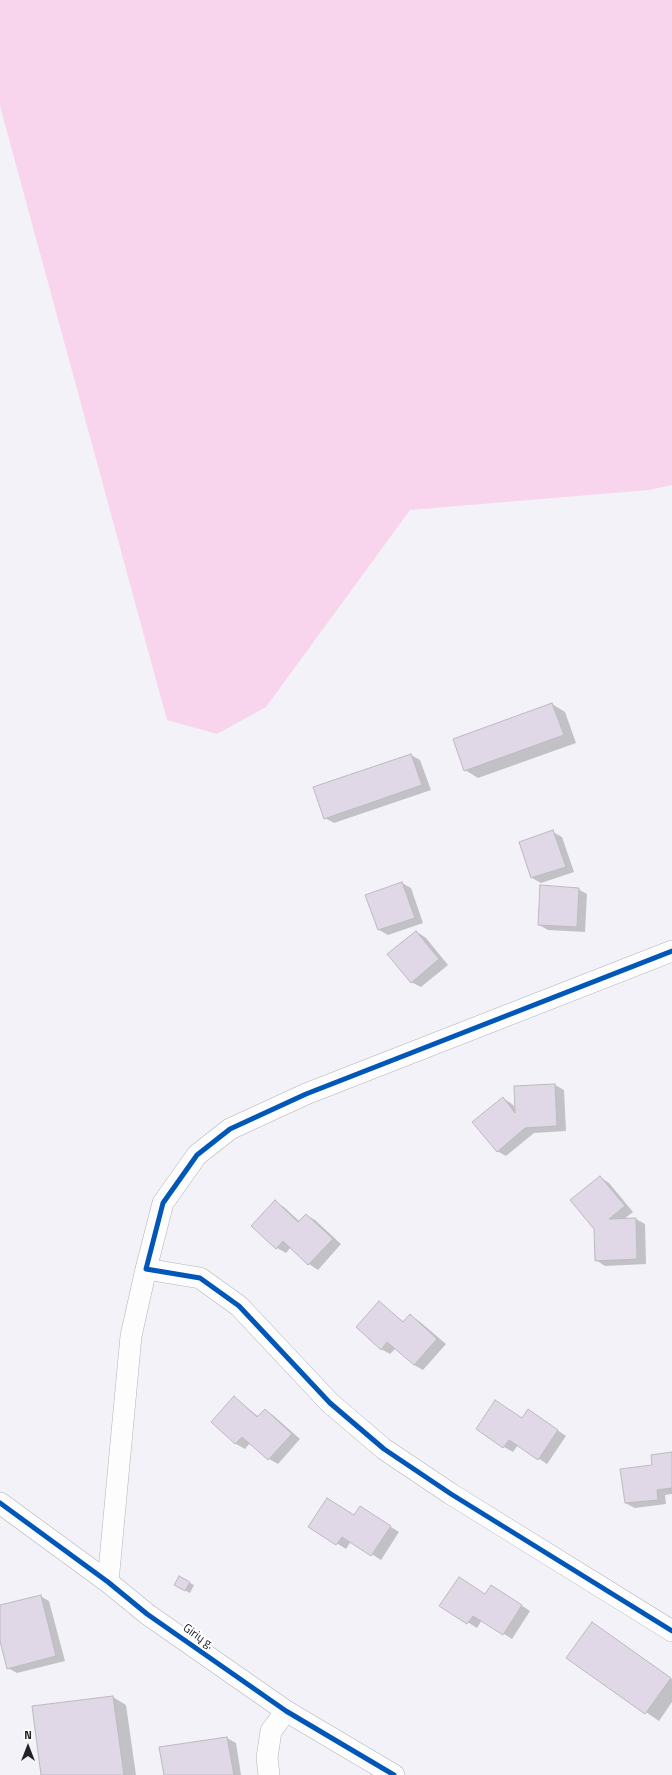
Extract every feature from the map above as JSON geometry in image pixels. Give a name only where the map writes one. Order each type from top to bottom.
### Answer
[{"type":"street","points":[[108,1582],[131,1336],[162,1203],[197,1155],[230,1129],[306,1094],[672,951]]},
{"type":"street","points":[[146,1269],[200,1278],[239,1306],[330,1403],[384,1449],[451,1494],[672,1631]]},
{"type":"street","name":"Girių g.","points":[[0,1503],[108,1582],[147,1614],[286,1711],[394,1775]]},
{"type":"street","points":[[269,1775],[266,1758],[271,1731],[286,1711]]},
{"type":"shaded area","points":[[0,0],[672,0],[672,485],[649,490],[410,510],[266,707],[217,734],[167,720],[0,106]]},
{"type":"building","points":[[552,703],[564,735],[464,771],[453,739]]},
{"type":"building","points":[[411,754],[422,785],[324,819],[313,787]]},
{"type":"building","points":[[553,830],[566,867],[531,878],[519,842]]},
{"type":"building","points":[[402,882],[415,918],[378,930],[365,895]]},
{"type":"building","points":[[540,885],[579,888],[577,927],[538,925]]},
{"type":"building","points":[[416,931],[439,959],[411,983],[387,954]]},
{"type":"building","points":[[555,1084],[557,1126],[525,1128],[497,1152],[472,1122],[503,1097],[515,1113],[514,1086]]},
{"type":"building","points":[[600,1176],[625,1206],[609,1219],[636,1218],[637,1259],[595,1261],[594,1229],[570,1200]]},
{"type":"building","points":[[275,1200],[298,1222],[306,1214],[333,1239],[308,1265],[283,1241],[276,1249],[251,1226]]},
{"type":"building","points":[[379,1301],[403,1322],[410,1314],[437,1339],[414,1365],[387,1342],[381,1350],[356,1327]]},
{"type":"building","points":[[234,1396],[257,1417],[265,1409],[292,1434],[268,1460],[242,1437],[235,1444],[211,1422]]},
{"type":"building","points":[[495,1400],[522,1418],[528,1409],[558,1430],[538,1460],[509,1440],[503,1448],[476,1429]]},
{"type":"building","points":[[672,1452],[672,1488],[657,1490],[658,1500],[625,1503],[620,1469],[652,1465],[651,1455]]},
{"type":"building","points":[[327,1498],[354,1515],[360,1506],[391,1526],[371,1556],[342,1537],[336,1545],[308,1527]]},
{"type":"building","points":[[179,1576],[190,1582],[185,1591],[174,1585]]},
{"type":"building","points":[[459,1577],[485,1594],[491,1585],[522,1605],[503,1635],[473,1616],[467,1624],[439,1606]]},
{"type":"building","points":[[41,1595],[56,1656],[7,1669],[0,1641],[0,1605]]},
{"type":"building","points":[[592,1622],[671,1678],[645,1714],[566,1658]]},
{"type":"building","points":[[113,1696],[124,1775],[41,1775],[32,1706]]},
{"type":"building","points":[[227,1737],[234,1775],[164,1775],[159,1747]]},
{"type":"cycle path","points":[[672,951],[306,1094],[230,1129],[197,1155],[163,1203],[146,1269],[200,1278],[239,1306],[330,1403],[384,1449],[451,1494],[672,1631]]},
{"type":"cycle path","points":[[0,1503],[108,1582],[147,1614],[286,1711],[394,1775]]}]
